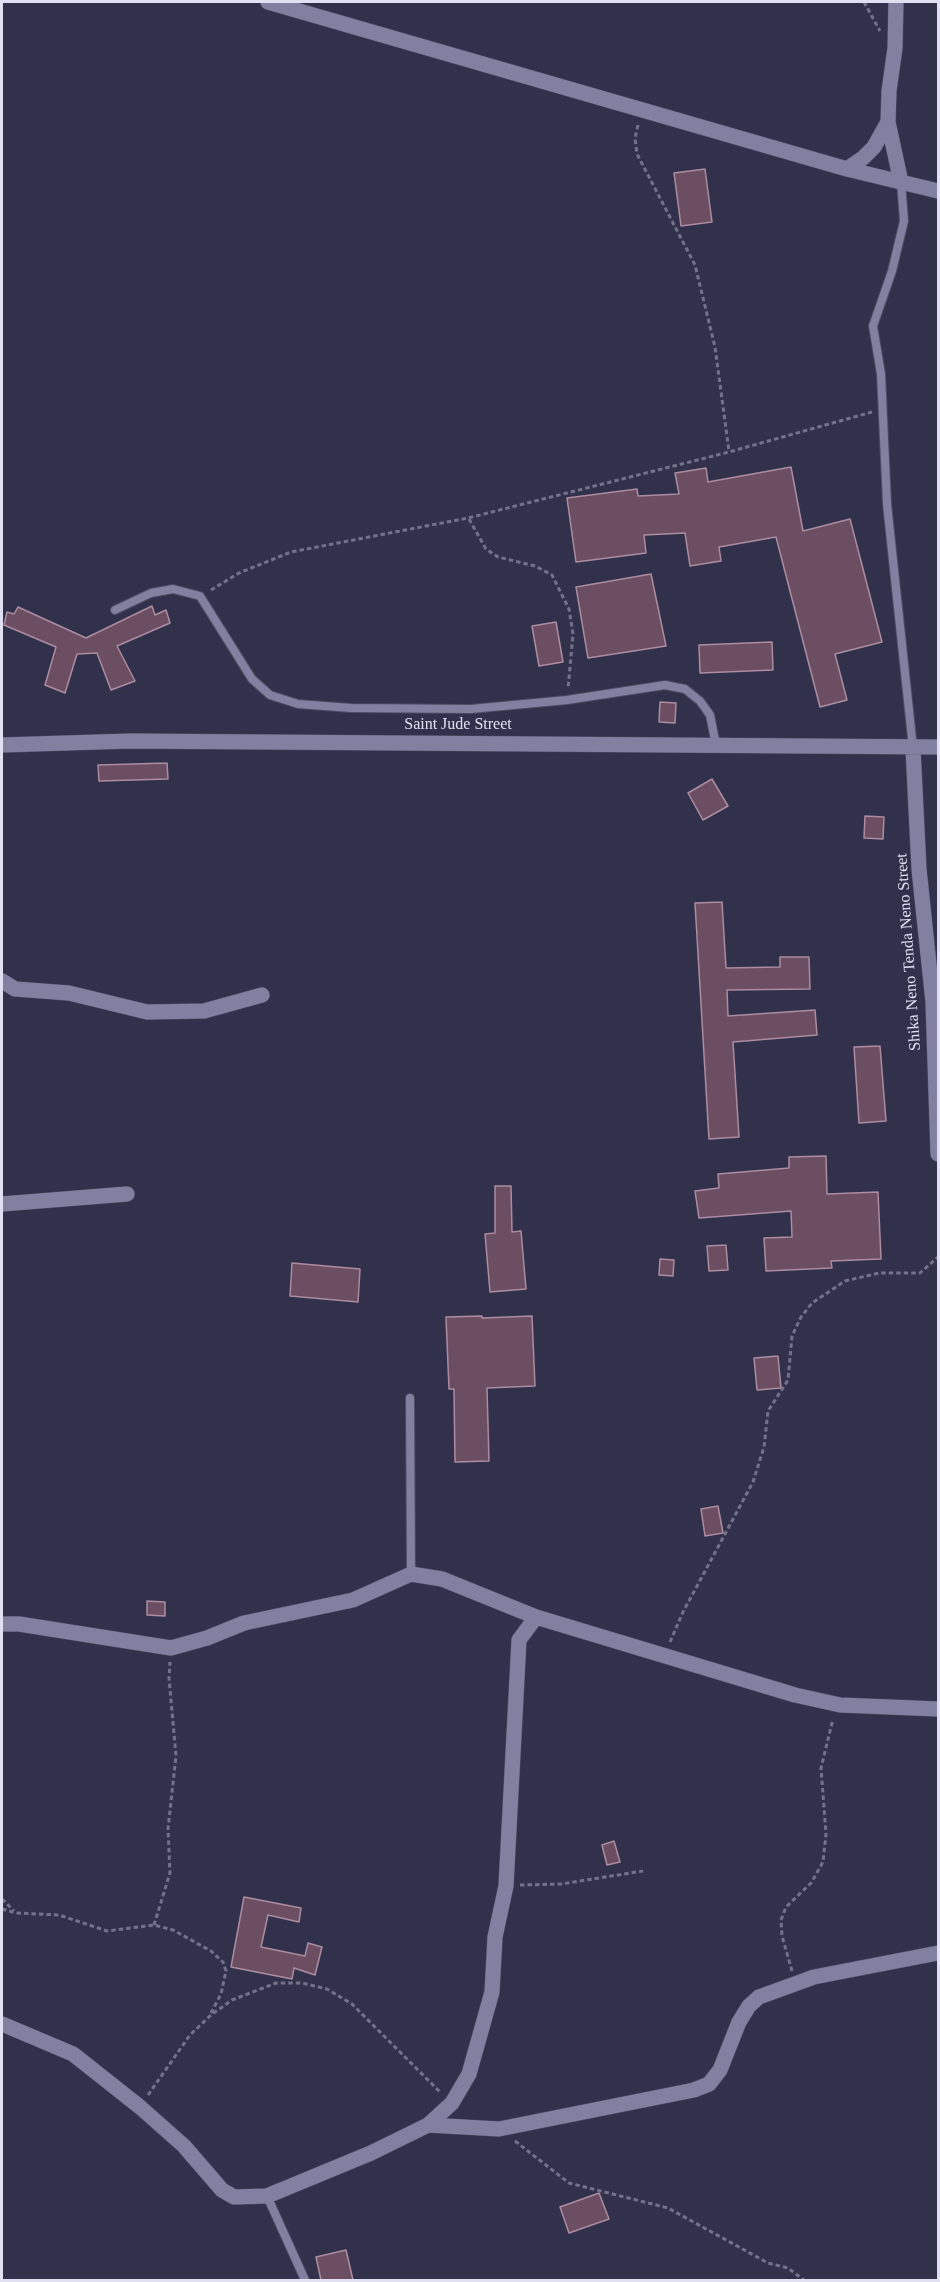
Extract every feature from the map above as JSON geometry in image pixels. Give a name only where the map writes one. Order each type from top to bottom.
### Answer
[{"type":"street","points":[[268,2],[847,170],[939,191]]},
{"type":"street","points":[[896,2],[895,48],[889,91],[888,122],[901,182]]},
{"type":"street","points":[[847,170],[874,147],[888,122]]},
{"type":"street","name":"Saint Jude Street","points":[[2,745],[130,741],[716,745],[914,749],[939,747]]},
{"type":"street","name":"Shika Neno Tenda Neno Street","points":[[914,749],[920,869],[933,1002],[939,1154]]},
{"type":"street","points":[[2,981],[15,989],[69,993],[147,1012],[204,1011],[262,995]]},
{"type":"street","points":[[2,1204],[127,1194]]},
{"type":"street","points":[[2,1624],[20,1624],[171,1648],[207,1638],[243,1623],[353,1600],[411,1574],[442,1579],[536,1617],[795,1695],[840,1705],[939,1709]]},
{"type":"street","points":[[2,2024],[73,2054],[140,2107],[184,2146],[222,2190],[234,2197],[267,2196],[371,2153],[428,2125],[452,2103],[469,2074],[492,1992],[495,1937],[506,1886],[517,1653],[519,1640],[536,1617]]},
{"type":"street","points":[[428,2125],[499,2129],[694,2090],[709,2084],[720,2070],[739,2022],[749,2006],[759,1997],[814,1977],[939,1953]]},
{"type":"lane","points":[[901,182],[904,221],[892,272],[873,326],[882,374],[887,504],[914,749]]},
{"type":"lane","points":[[115,610],[151,593],[173,589],[200,596],[252,678],[270,695],[298,704],[351,708],[471,709],[567,700],[665,686],[686,689],[700,701],[710,715],[716,745]]},
{"type":"lane","points":[[410,1398],[411,1574]]},
{"type":"lane","points":[[267,2196],[305,2280]]},
{"type":"path","points":[[864,2],[881,34],[895,48]]},
{"type":"path","points":[[641,111],[635,138],[637,154],[694,265],[715,346],[729,452]]},
{"type":"path","points":[[200,596],[239,573],[291,552],[468,518],[729,452],[840,422],[882,408]]},
{"type":"path","points":[[468,518],[486,549],[498,557],[535,566],[552,575],[569,609],[573,634],[567,700]]},
{"type":"path","points":[[665,1654],[683,1612],[753,1482],[764,1447],[768,1411],[788,1380],[792,1336],[801,1317],[812,1303],[845,1281],[879,1273],[920,1273],[939,1257]]},
{"type":"path","points":[[154,1925],[170,1873],[168,1829],[176,1756],[170,1678],[171,1648]]},
{"type":"path","points":[[795,1984],[782,1936],[781,1920],[786,1907],[811,1883],[823,1862],[826,1833],[821,1768],[831,1725],[840,1705]]},
{"type":"path","points":[[506,1886],[561,1884],[643,1870]]},
{"type":"path","points":[[2,1899],[16,1912]]},
{"type":"path","points":[[2,1909],[59,1916],[107,1931],[154,1925],[173,1930],[211,1950],[223,1962],[226,1971],[221,1994],[211,2015]]},
{"type":"path","points":[[140,2107],[190,2035],[211,2015],[232,2000],[276,1983],[302,1983],[327,1989],[352,2004],[452,2103]]},
{"type":"path","points":[[499,2129],[569,2183],[668,2208],[768,2263],[788,2268],[804,2280]]},
{"type":"building","points":[[705,169],[712,222],[681,226],[674,173]]},
{"type":"building","points":[[791,467],[803,531],[850,519],[882,642],[835,654],[847,700],[820,707],[776,537],[719,547],[721,561],[690,566],[685,533],[644,535],[646,553],[576,562],[567,498],[637,489],[638,496],[679,494],[675,473],[706,468],[708,482]]},
{"type":"building","points":[[651,574],[666,646],[588,658],[576,587]]},
{"type":"building","points":[[152,606],[155,615],[166,610],[170,623],[117,646],[135,681],[111,690],[97,653],[77,654],[65,693],[45,685],[56,647],[4,625],[7,612],[14,614],[18,607],[86,638]]},
{"type":"building","points":[[556,622],[563,662],[539,666],[532,626]]},
{"type":"building","points":[[772,642],[773,670],[700,673],[699,645]]},
{"type":"building","points":[[660,702],[676,703],[675,723],[659,722]]},
{"type":"building","points":[[167,763],[168,779],[99,781],[98,765]]},
{"type":"building","points":[[712,779],[728,806],[703,820],[688,793]]},
{"type":"building","points":[[865,816],[884,817],[883,839],[864,838]]},
{"type":"building","points":[[722,902],[726,968],[780,967],[780,957],[809,957],[810,989],[727,990],[728,1016],[815,1010],[817,1035],[733,1042],[739,1137],[709,1139],[695,903]]},
{"type":"building","points":[[880,1046],[886,1121],[859,1123],[854,1047]]},
{"type":"building","points":[[826,1156],[827,1194],[878,1192],[881,1259],[831,1261],[832,1268],[766,1271],[764,1238],[792,1237],[791,1211],[699,1218],[695,1191],[719,1188],[718,1174],[789,1168],[789,1157]]},
{"type":"building","points":[[495,1186],[511,1186],[512,1232],[521,1231],[526,1289],[490,1292],[485,1234],[495,1233]]},
{"type":"building","points":[[726,1245],[728,1270],[709,1271],[707,1246]]},
{"type":"building","points":[[660,1259],[674,1260],[673,1276],[659,1275]]},
{"type":"building","points":[[292,1263],[360,1269],[358,1302],[290,1296]]},
{"type":"building","points":[[482,1316],[482,1318],[532,1316],[535,1386],[487,1388],[489,1461],[455,1462],[454,1389],[449,1389],[446,1317]]},
{"type":"building","points":[[778,1356],[781,1388],[757,1390],[754,1358]]},
{"type":"building","points":[[718,1506],[723,1533],[705,1536],[701,1509]]},
{"type":"building","points":[[147,1601],[165,1602],[165,1616],[147,1615]]},
{"type":"building","points":[[614,1841],[620,1862],[607,1865],[602,1845]]},
{"type":"building","points":[[244,1897],[301,1908],[299,1922],[268,1915],[261,1947],[305,1956],[308,1943],[322,1947],[315,1975],[294,1968],[292,1979],[231,1967]]},
{"type":"building","points":[[599,2193],[609,2219],[569,2233],[560,2207]]},
{"type":"building","points":[[346,2250],[353,2280],[321,2280],[316,2257]]}]
